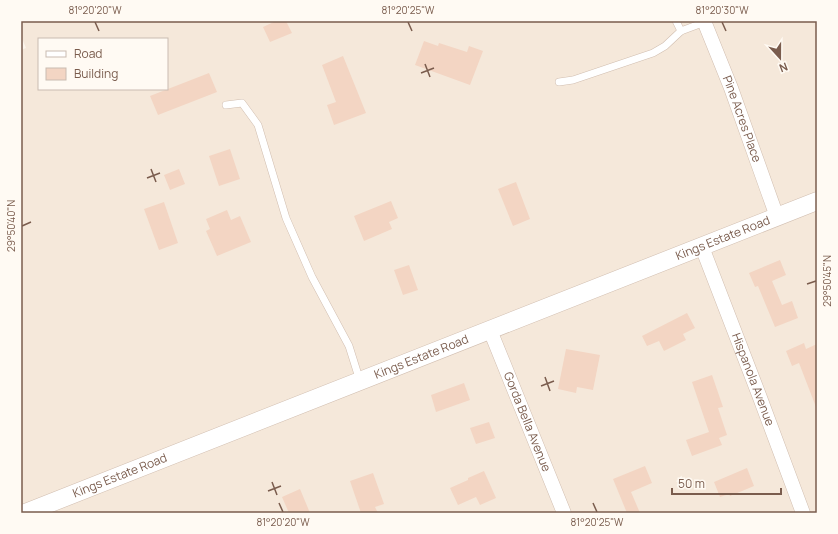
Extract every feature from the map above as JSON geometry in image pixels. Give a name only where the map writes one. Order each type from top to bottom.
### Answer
[{"type":"street","name":"Pine Acres Place","points":[[704,22],[731,88],[777,217]]},
{"type":"street","name":"Kings Estate Road","points":[[25,513],[817,201]]},
{"type":"street","name":"Hispanola Avenue","points":[[702,247],[803,513]]},
{"type":"street","name":"Gorda Bella Avenue","points":[[490,330],[564,513]]},
{"type":"lane","points":[[676,21],[681,31]]},
{"type":"lane","points":[[558,82],[573,80],[653,53],[665,46],[681,31],[704,22]]},
{"type":"lane","points":[[226,105],[242,103],[258,125],[286,218],[312,277],[349,346],[360,381]]},
{"type":"shaded area","points":[[21,21],[817,21],[817,192],[21,506],[21,50],[26,48],[21,36]]},
{"type":"shaded area","points":[[817,210],[817,513],[48,513]]},
{"type":"building","points":[[276,21],[286,21],[292,33],[270,42],[263,27]]},
{"type":"building","points":[[424,41],[438,46],[439,43],[467,52],[469,46],[483,51],[470,85],[415,65]]},
{"type":"building","points":[[343,56],[366,113],[334,125],[327,105],[336,102],[322,65]]},
{"type":"building","points":[[209,73],[217,92],[158,115],[150,96]]},
{"type":"building","points":[[230,149],[240,179],[219,186],[209,156]]},
{"type":"building","points":[[179,169],[185,184],[170,190],[164,175]]},
{"type":"building","points":[[516,182],[530,219],[513,226],[498,189]]},
{"type":"building","points":[[391,201],[398,218],[389,222],[392,229],[364,241],[354,216]]},
{"type":"building","points":[[164,202],[178,243],[159,250],[144,209]]},
{"type":"building","points":[[227,210],[231,220],[240,216],[251,242],[217,256],[206,231],[210,229],[206,219]]},
{"type":"building","points":[[780,260],[786,275],[772,281],[782,305],[792,301],[798,318],[775,327],[758,286],[755,287],[749,273]]},
{"type":"building","points":[[409,265],[418,290],[403,295],[394,270]]},
{"type":"building","points":[[687,313],[695,328],[683,334],[686,340],[664,351],[659,341],[647,346],[642,336]]},
{"type":"building","points":[[804,343],[806,349],[817,344],[817,407],[799,363],[792,366],[786,351]]},
{"type":"building","points":[[566,349],[600,355],[593,390],[577,387],[576,393],[558,389]]},
{"type":"building","points":[[712,375],[723,407],[718,408],[727,435],[719,438],[722,445],[692,456],[686,440],[709,432],[692,382]]},
{"type":"building","points":[[464,383],[470,400],[436,412],[431,395]]},
{"type":"building","points":[[489,422],[495,438],[476,444],[470,428]]},
{"type":"building","points":[[645,466],[652,483],[631,492],[640,513],[627,513],[613,479]]},
{"type":"building","points":[[747,468],[754,486],[730,496],[729,494],[720,497],[714,482]]},
{"type":"building","points":[[484,471],[496,498],[480,505],[476,497],[458,505],[450,488]]},
{"type":"building","points":[[373,473],[384,504],[375,507],[378,513],[361,513],[350,481]]},
{"type":"building","points":[[300,489],[310,513],[289,513],[282,497]]}]
